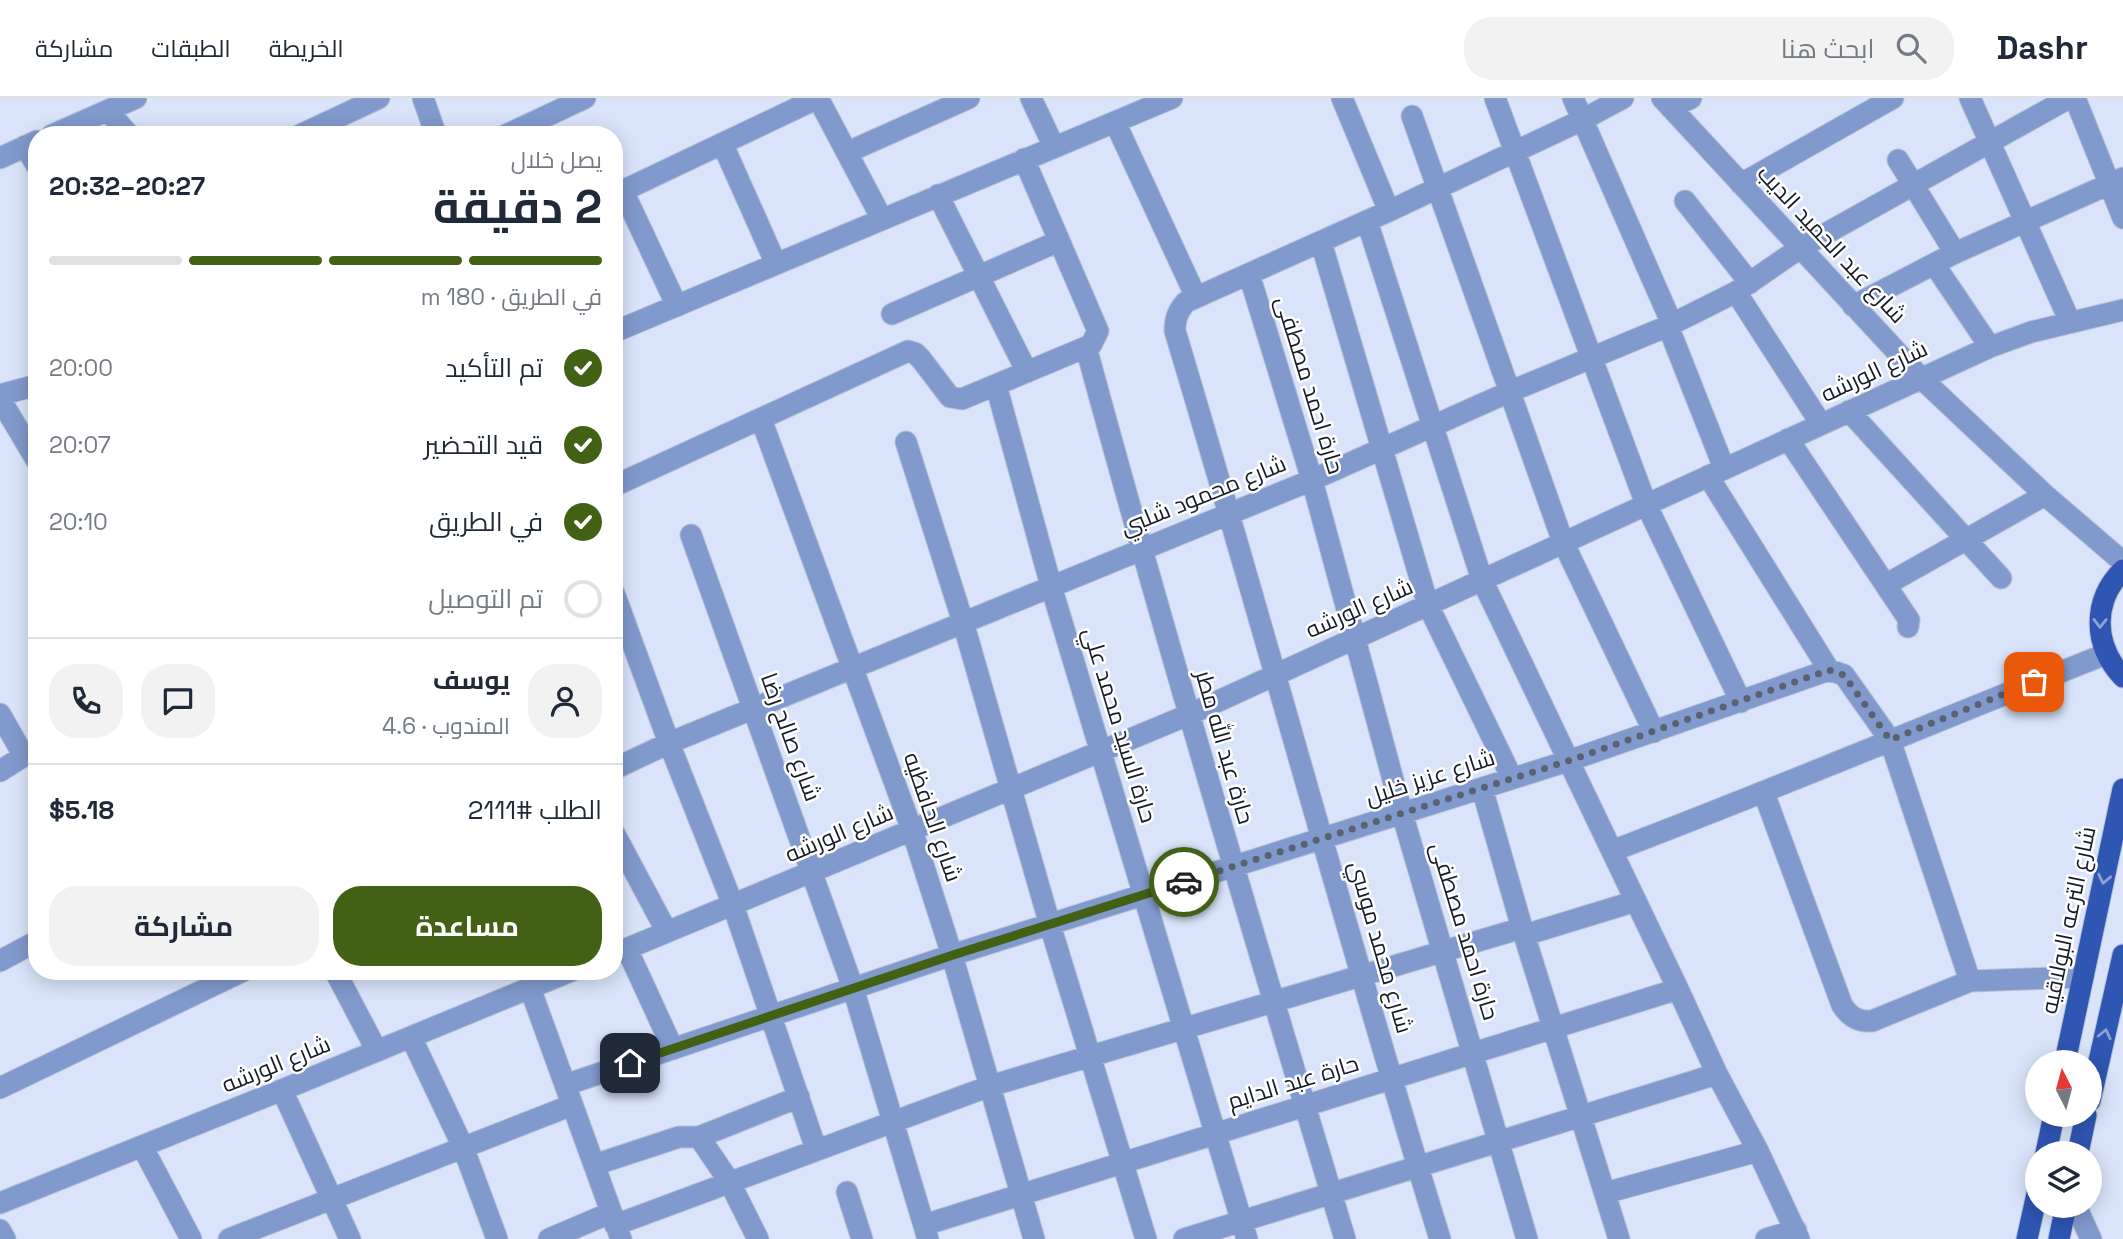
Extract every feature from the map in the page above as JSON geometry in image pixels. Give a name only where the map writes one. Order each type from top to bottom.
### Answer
[{"type":"main road","points":[[2123,570],[2107,590],[2102,604],[2100,634],[2106,654],[2123,677]]},
{"type":"main road","name":"شارع الترعه البولاقيه","points":[[2068,1050],[2123,789]]},
{"type":"main road","points":[[2102,1058],[2118,1001],[2123,955]]},
{"type":"main road","points":[[2028,1239],[2032,1218]]},
{"type":"main road","points":[[2059,1239],[2063,1218]]},
{"type":"street","points":[[73,126],[136,98]]},
{"type":"street","points":[[319,126],[379,98]]},
{"type":"street","points":[[423,98],[433,126]]},
{"type":"street","points":[[525,126],[585,98]]},
{"type":"street","points":[[623,191],[818,98],[882,219]]},
{"type":"street","points":[[848,152],[969,98]]},
{"type":"street","points":[[1031,98],[1054,147]]},
{"type":"street","points":[[623,328],[1172,98]]},
{"type":"street","points":[[1342,98],[1389,211]]},
{"type":"street","points":[[1495,98],[1646,504],[1741,702]]},
{"type":"street","points":[[1573,98],[1670,325],[1716,472],[1829,670],[1844,675],[1890,740],[1970,981]]},
{"type":"street","points":[[1115,122],[1196,297],[1389,211],[1583,120],[1623,98]]},
{"type":"street","points":[[1667,103],[1691,98]]},
{"type":"street","points":[[1741,184],[1893,98]]},
{"type":"street","points":[[1970,98],[2070,322]]},
{"type":"street","name":"شارع محمود شلبي","points":[[623,765],[669,743],[1311,480],[1670,325],[1743,288],[1800,248],[2069,98]]},
{"type":"street","points":[[2075,98],[2116,181],[2123,218]]},
{"type":"street","name":"شارع عبد الحميد الديب","points":[[1667,103],[1920,378],[2045,495],[2123,562]]},
{"type":"street","points":[[108,111],[121,126]]},
{"type":"street","points":[[1412,116],[1563,542],[1654,732]]},
{"type":"street","points":[[0,158],[28,145]]},
{"type":"street","points":[[723,145],[776,264]]},
{"type":"street","points":[[623,482],[908,351],[915,353],[950,397],[962,399],[1095,341],[1098,331],[1024,159]]},
{"type":"street","points":[[1898,160],[1955,253]]},
{"type":"street","points":[[1853,306],[1955,253],[2116,181]]},
{"type":"street","points":[[938,195],[1027,372]]},
{"type":"street","points":[[1685,201],[1743,288],[1821,424]]},
{"type":"street","points":[[623,203],[677,306]]},
{"type":"street","points":[[1367,221],[1482,580],[1717,1074],[1798,1235],[1766,1239]]},
{"type":"street","points":[[892,314],[1059,242]]},
{"type":"street","points":[[1321,242],[1428,605],[1512,778]]},
{"type":"street","points":[[1934,264],[1990,347]]},
{"type":"street","name":"حارة احمد مصطفى","points":[[1249,274],[1311,480],[1402,813],[1527,1239]]},
{"type":"street","name":"شارع محمد موسي","points":[[1196,297],[1186,302],[1179,310],[1175,331],[1230,513],[1321,839],[1440,1239]]},
{"type":"street","name":"شارع الورشه","points":[[623,950],[1188,715],[1990,347],[2031,332],[2123,310]]},
{"type":"street","name":"حارة عبد الله مطر","points":[[1086,347],[1232,867],[1345,1239]]},
{"type":"street","name":"حارة السيد محمد علي","points":[[996,385],[1051,586],[1244,1230]]},
{"type":"street","points":[[28,389],[0,397],[28,445]]},
{"type":"street","points":[[1849,411],[2001,578]]},
{"type":"street","name":"شارع الحافظيه","points":[[761,419],[912,830],[953,955],[1034,1239]]},
{"type":"street","points":[[1788,439],[1887,584],[1909,620],[1908,627]]},
{"type":"street","points":[[906,442],[963,622],[1049,925],[1146,1239]]},
{"type":"street","points":[[1887,584],[2045,495]]},
{"type":"street","name":"شارع صالح رضا","points":[[691,535],[853,988],[926,1232]]},
{"type":"street","points":[[623,618],[733,905],[816,1149]]},
{"type":"street","points":[[1612,851],[1764,793],[2106,654]]},
{"type":"street","name":"شارع عزيز خليل","points":[[229,1239],[463,1147],[568,1095],[673,1049],[953,955],[1568,761],[1829,670]]},
{"type":"street","points":[[0,714],[28,755]]},
{"type":"street","points":[[0,750],[28,757]]},
{"type":"street","points":[[0,771],[28,759]]},
{"type":"street","points":[[1482,788],[1523,931],[1619,1239]]},
{"type":"street","points":[[1764,793],[1847,1013],[1863,1021],[1872,1021],[1970,981],[2083,976]]},
{"type":"street","points":[[623,850],[667,932]]},
{"type":"street","points":[[549,1239],[616,1226],[729,1181],[892,1124],[990,1086],[1444,951],[1636,901]]},
{"type":"street","points":[[0,961],[28,946]]},
{"type":"street","points":[[623,957],[673,1049]]},
{"type":"street","points":[[0,1088],[224,980]]},
{"type":"street","points":[[340,980],[377,1051]]},
{"type":"street","name":"شارع الورشه","points":[[0,1203],[549,980]]},
{"type":"street","points":[[530,988],[616,1226]]},
{"type":"street","name":"حارة عبد الدايم","points":[[926,1232],[1021,1194],[1678,989]]},
{"type":"street","points":[[411,1037],[463,1147],[497,1239]]},
{"type":"street","points":[[1184,1239],[1244,1230],[1331,1194],[1717,1074]]},
{"type":"street","points":[[282,1090],[350,1239]]},
{"type":"street","points":[[594,1165],[679,1136],[699,1137],[799,1097]]},
{"type":"street","points":[[699,1137],[729,1181],[758,1239]]},
{"type":"street","points":[[142,1146],[191,1239]]},
{"type":"street","points":[[1605,1193],[1758,1151]]},
{"type":"street","points":[[847,1192],[862,1239]]},
{"type":"street","points":[[2081,1218],[2091,1239]]},
{"type":"street","points":[[0,1230],[5,1239]]},
{"type":"way so far","points":[[1184,882],[1568,761],[1829,670],[1844,675],[1890,740],[2034,682]]},
{"type":"route","points":[[630,1063],[953,955],[1184,882]]}]
